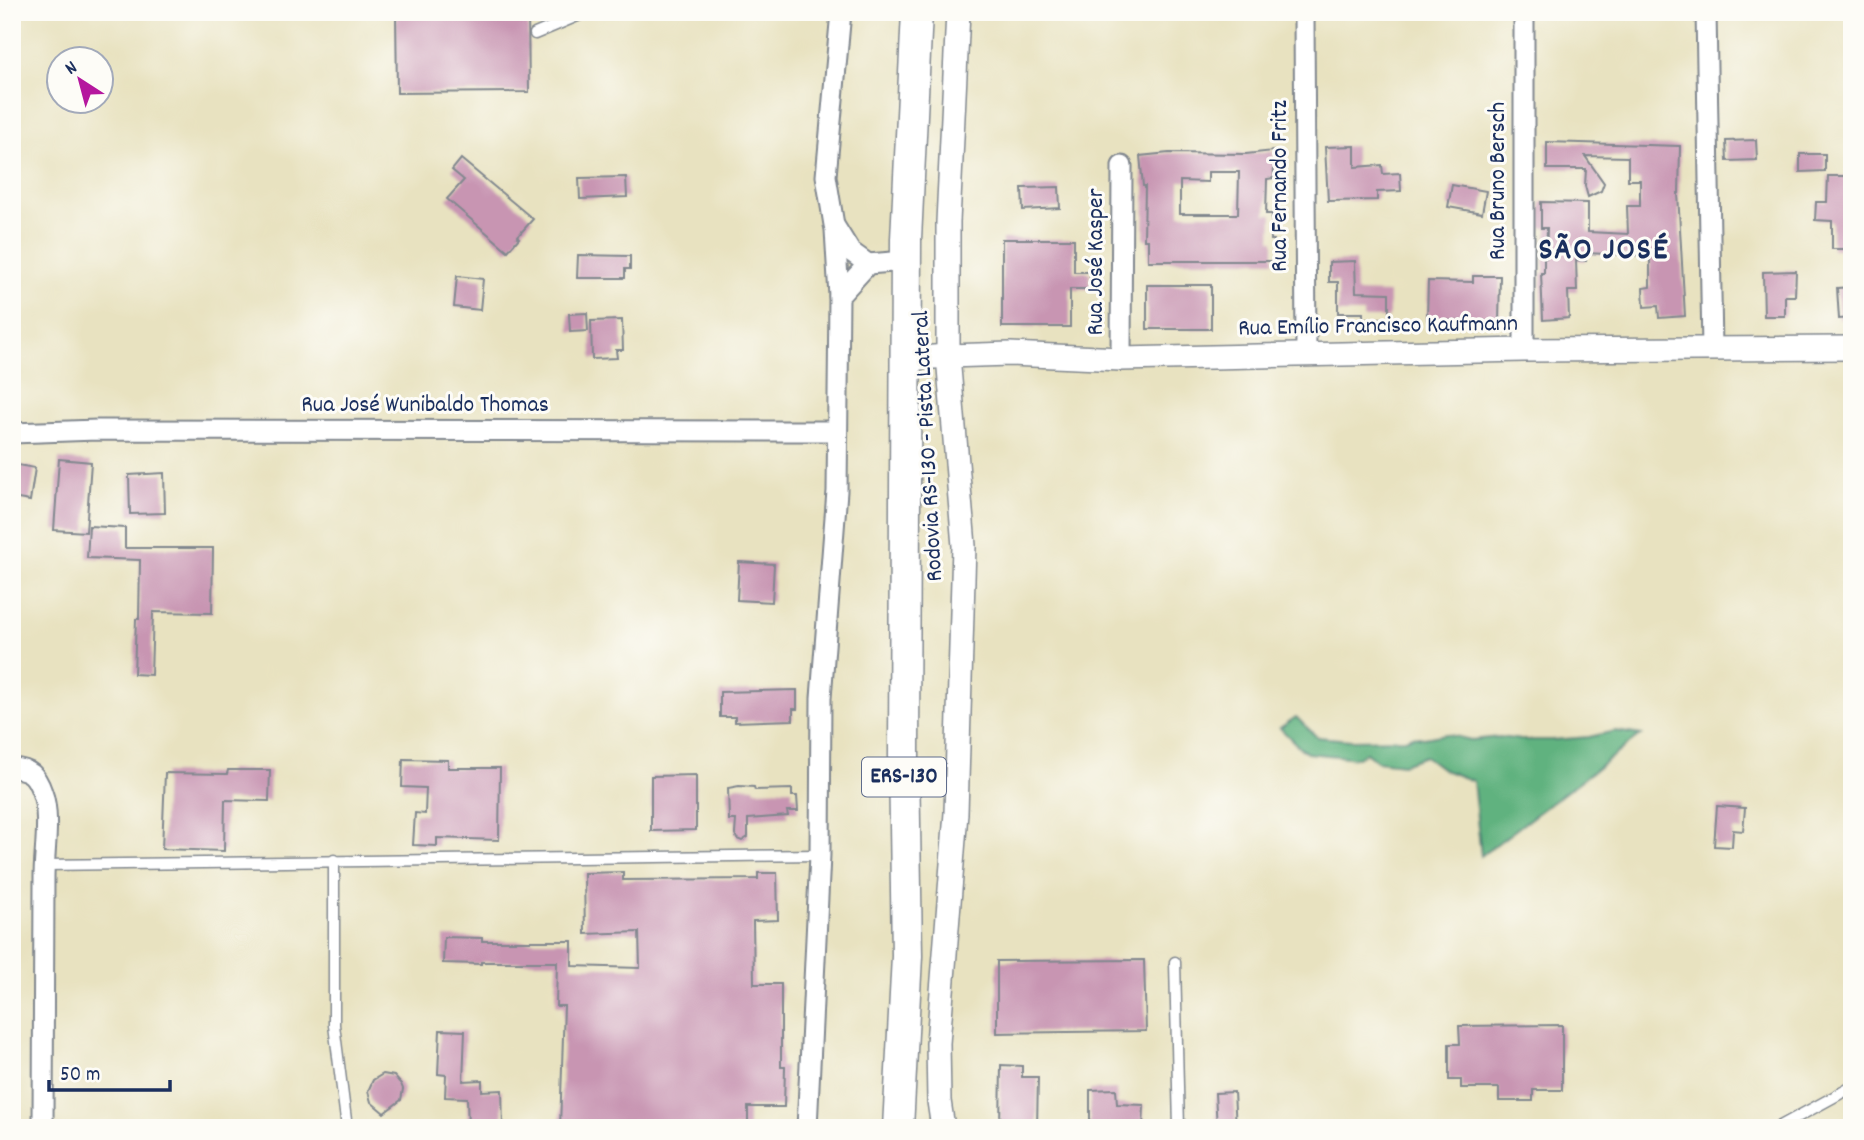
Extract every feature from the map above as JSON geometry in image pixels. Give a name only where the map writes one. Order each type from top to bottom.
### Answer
[{"type":"main road","name":"ERS-130","points":[[898,1128],[907,956],[904,757],[905,261],[917,12]]},
{"type":"street","points":[[807,1128],[820,855],[821,698],[837,491],[839,296],[834,225],[826,176],[841,12]]},
{"type":"street","name":"Rodovia RS-130 - Pista Lateral","points":[[943,1128],[939,1101],[939,1043],[956,813],[964,546],[948,355],[948,222],[958,12]]},
{"type":"street","points":[[1706,12],[1712,349]]},
{"type":"street","name":"Rua Bruno Bersch","points":[[1524,13],[1524,350]]},
{"type":"street","name":"Rua Fernando Fritz","points":[[1304,15],[1306,355]]},
{"type":"street","name":"Rua José Kasper","points":[[1121,359],[1122,166]]},
{"type":"street","points":[[834,225],[850,251],[869,264],[905,261]]},
{"type":"street","points":[[839,296],[869,264]]},
{"type":"street","name":"Rua Emílio Francisco Kaufmann","points":[[906,359],[1010,354],[1121,359],[1524,350],[1852,348]]},
{"type":"street","name":"Rua José Wunibaldo Thomas","points":[[12,433],[97,430],[837,431]]},
{"type":"street","points":[[12,768],[33,774],[43,794],[46,815],[43,1128]]},
{"type":"lane","points":[[535,34],[587,12]]},
{"type":"lane","points":[[44,864],[820,855]]},
{"type":"lane","points":[[334,860],[334,1025],[347,1128]]},
{"type":"lane","points":[[1175,962],[1179,1128]]},
{"type":"lane","points":[[1777,1128],[1852,1087]]},
{"type":"green space","points":[[1296,717],[1317,737],[1351,740],[1405,739],[1413,736],[1424,738],[1446,734],[1471,740],[1500,737],[1552,740],[1589,737],[1615,731],[1641,735],[1481,856],[1473,781],[1444,770],[1425,756],[1403,764],[1377,761],[1366,752],[1358,758],[1307,753],[1280,728]]},
{"type":"building","points":[[396,12],[528,12],[529,92],[397,93]]},
{"type":"building","points":[[1756,140],[1757,160],[1727,161],[1726,141]]},
{"type":"building","points":[[1547,142],[1680,146],[1678,193],[1685,316],[1659,318],[1658,306],[1644,307],[1643,288],[1650,287],[1650,256],[1586,253],[1586,261],[1576,260],[1577,291],[1568,291],[1569,318],[1543,320],[1541,273],[1544,273],[1546,258],[1547,228],[1541,228],[1541,202],[1588,203],[1588,232],[1628,234],[1627,206],[1640,206],[1640,180],[1628,180],[1628,157],[1585,156],[1604,183],[1601,191],[1588,197],[1585,186],[1586,169],[1547,169]]},
{"type":"building","points":[[1355,146],[1355,167],[1382,165],[1383,174],[1400,173],[1401,191],[1377,192],[1377,200],[1328,201],[1325,147]]},
{"type":"building","points":[[1273,151],[1274,178],[1267,179],[1266,214],[1272,214],[1271,240],[1274,240],[1274,261],[1148,261],[1148,240],[1144,240],[1145,186],[1140,156],[1169,153],[1246,154]],"holes":[[[1208,172],[1239,172],[1238,214],[1180,214],[1180,181],[1208,182]]]},
{"type":"building","points":[[1800,154],[1825,154],[1825,171],[1800,172]]},
{"type":"building","points":[[461,159],[533,219],[508,251],[447,199],[464,180],[452,170]]},
{"type":"building","points":[[1828,176],[1852,176],[1852,249],[1832,249],[1832,221],[1815,220],[1816,202],[1827,202]]},
{"type":"building","points":[[626,177],[627,197],[580,199],[579,178]]},
{"type":"building","points":[[1452,185],[1486,191],[1482,213],[1448,207]]},
{"type":"building","points":[[1059,187],[1060,208],[1023,210],[1022,188]]},
{"type":"building","points":[[1002,239],[1074,239],[1074,272],[1090,272],[1090,289],[1070,289],[1070,327],[1002,327]]},
{"type":"building","points":[[578,255],[630,256],[630,269],[625,269],[625,278],[577,278]]},
{"type":"building","points":[[1355,261],[1356,292],[1389,293],[1389,318],[1363,318],[1363,313],[1338,313],[1338,282],[1329,282],[1329,262]]},
{"type":"building","points":[[1796,271],[1795,296],[1785,296],[1785,316],[1764,316],[1763,272]]},
{"type":"building","points":[[457,276],[483,279],[480,310],[454,307]]},
{"type":"building","points":[[1473,276],[1500,276],[1499,322],[1427,320],[1428,281],[1473,282]]},
{"type":"building","points":[[1147,285],[1211,285],[1211,329],[1147,329]]},
{"type":"building","points":[[1852,287],[1852,318],[1839,319],[1837,288]]},
{"type":"building","points":[[587,313],[588,331],[570,332],[569,314]]},
{"type":"building","points":[[622,320],[623,350],[616,350],[617,358],[592,359],[591,321]]},
{"type":"building","points":[[59,459],[91,462],[86,532],[54,530]]},
{"type":"building","points":[[12,464],[35,468],[30,501],[12,498]]},
{"type":"building","points":[[164,473],[165,513],[130,514],[129,475]]},
{"type":"building","points":[[89,526],[125,528],[125,548],[213,548],[212,613],[153,612],[151,675],[134,674],[136,619],[139,619],[140,560],[87,558]]},
{"type":"building","points":[[739,562],[774,564],[772,602],[737,600]]},
{"type":"building","points":[[797,690],[797,709],[793,709],[793,720],[735,722],[735,717],[720,717],[720,692]]},
{"type":"building","points":[[403,759],[448,760],[448,768],[500,768],[499,840],[437,838],[437,846],[413,845],[415,813],[425,814],[426,788],[402,787]]},
{"type":"building","points":[[228,770],[270,770],[269,801],[225,800],[224,851],[162,849],[165,773],[227,774]]},
{"type":"building","points":[[696,775],[696,830],[651,831],[651,776]]},
{"type":"building","points":[[754,787],[755,790],[792,789],[792,796],[797,796],[798,811],[787,811],[788,816],[748,819],[748,837],[742,841],[737,839],[736,820],[729,820],[728,788]]},
{"type":"building","points":[[1717,806],[1745,808],[1743,831],[1733,830],[1732,847],[1714,846]]},
{"type":"building","points":[[623,872],[623,880],[758,879],[758,873],[777,873],[778,920],[753,921],[754,984],[781,984],[784,1107],[748,1107],[748,1128],[560,1128],[564,1006],[556,1006],[557,962],[443,963],[444,937],[482,938],[482,941],[572,941],[572,966],[640,968],[639,932],[585,934],[584,873]]},
{"type":"building","points":[[1144,960],[1146,1031],[997,1033],[997,961]]},
{"type":"building","points":[[1562,1025],[1562,1090],[1533,1090],[1533,1101],[1499,1101],[1499,1088],[1461,1088],[1461,1080],[1449,1080],[1449,1044],[1460,1044],[1459,1026]]},
{"type":"building","points":[[440,1030],[465,1031],[463,1081],[482,1080],[482,1091],[502,1090],[503,1128],[468,1128],[467,1098],[445,1097],[446,1075],[438,1074]]},
{"type":"building","points":[[1001,1065],[1022,1066],[1022,1077],[1038,1077],[1037,1128],[1000,1128]]},
{"type":"building","points":[[383,1074],[394,1076],[403,1089],[401,1100],[384,1113],[371,1102],[368,1091],[373,1080]]},
{"type":"building","points":[[1116,1089],[1117,1104],[1144,1105],[1143,1128],[1090,1128],[1090,1090]]},
{"type":"building","points":[[1234,1092],[1236,1128],[1217,1128],[1215,1093]]},
{"type":"district","name":"SÃO JOSÉ","points":[[1604,252]]}]
